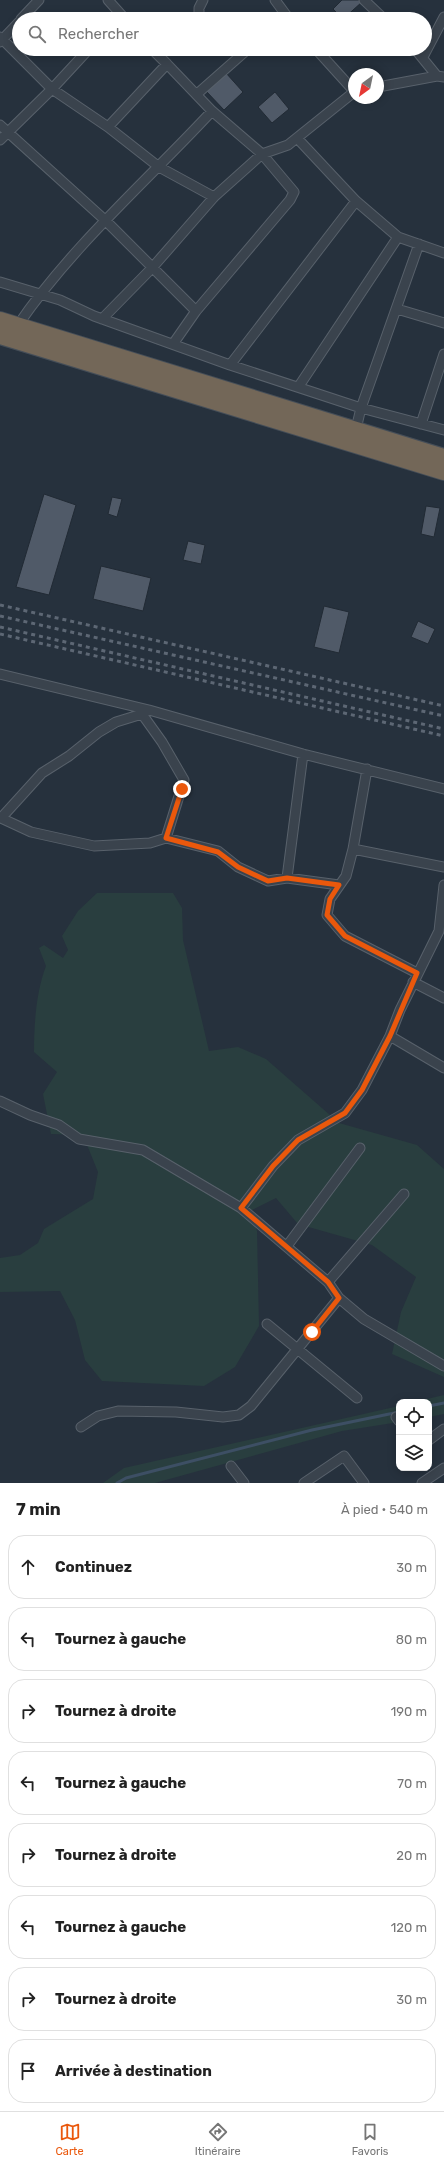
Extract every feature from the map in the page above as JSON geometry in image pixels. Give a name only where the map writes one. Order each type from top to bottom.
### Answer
[{"type":"highway","points":[[0,320],[444,457]]},
{"type":"highway","points":[[0,336],[444,472]]},
{"type":"street","points":[[28,12],[39,0]]},
{"type":"street","points":[[108,0],[117,12]]},
{"type":"street","points":[[199,12],[199,8],[203,0]]},
{"type":"street","points":[[364,0],[377,12]]},
{"type":"street","points":[[278,1],[283,12]]},
{"type":"street","points":[[432,40],[444,17]]},
{"type":"street","points":[[12,29],[1,39],[12,50]]},
{"type":"street","points":[[18,56],[52,89],[108,127],[159,167],[214,197]]},
{"type":"street","points":[[0,140],[52,89],[83,56]]},
{"type":"street","points":[[159,56],[212,111],[262,154],[294,192],[290,200],[196,311],[173,344]]},
{"type":"street","points":[[197,94],[240,56]]},
{"type":"street","points":[[322,56],[348,84]]},
{"type":"street","points":[[423,57],[441,76]]},
{"type":"street","points":[[108,127],[167,64]]},
{"type":"street","points":[[384,86],[441,76]]},
{"type":"street","points":[[102,319],[152,268],[214,197],[262,154],[288,145],[348,96]]},
{"type":"street","points":[[18,325],[40,294],[106,221],[212,111]]},
{"type":"street","points":[[0,125],[106,221],[196,311]]},
{"type":"street","points":[[297,138],[356,201],[398,237],[444,253]]},
{"type":"street","points":[[230,365],[356,201]]},
{"type":"street","points":[[299,386],[398,237]]},
{"type":"street","points":[[356,429],[361,408],[398,309],[419,244]]},
{"type":"street","points":[[0,282],[40,294],[102,319],[230,365],[299,386],[361,408],[444,430]]},
{"type":"street","points":[[398,309],[444,323]]},
{"type":"street","points":[[421,424],[444,354]]},
{"type":"street","points":[[0,674],[444,790]]},
{"type":"street","points":[[146,712],[184,780],[166,838]]},
{"type":"street","points":[[146,712],[116,722],[99,732],[69,756],[42,773],[3,816],[3,819],[31,832],[94,846],[150,844],[166,838],[218,852],[238,867],[268,881],[287,878],[339,885]]},
{"type":"street","points":[[287,878],[303,754]]},
{"type":"street","points":[[367,769],[354,849],[346,876],[330,899],[327,915],[345,936],[415,978],[444,998]]},
{"type":"street","points":[[354,849],[444,867]]},
{"type":"street","points":[[241,1208],[273,1166],[298,1140],[345,1113],[362,1090],[390,1036],[415,978],[439,931],[444,885]]},
{"type":"street","points":[[390,1036],[444,1068]]},
{"type":"street","points":[[0,1101],[30,1115],[59,1125],[79,1139],[143,1150],[241,1208],[328,1282],[339,1298],[364,1320],[444,1366]]},
{"type":"street","points":[[287,1246],[360,1148]]},
{"type":"street","points":[[328,1282],[404,1194]]},
{"type":"street","points":[[81,1427],[98,1416],[125,1410],[176,1412],[223,1417],[239,1415],[251,1406],[339,1298]]},
{"type":"street","points":[[267,1324],[357,1398]]},
{"type":"street","points":[[432,1438],[444,1429]]},
{"type":"street","points":[[304,1483],[344,1456],[364,1483]]},
{"type":"street","points":[[231,1466],[244,1483]]},
{"type":"street","points":[[422,1483],[431,1472],[444,1468]]},
{"type":"green space","points":[[97,893],[173,893],[182,908],[183,940],[209,1051],[238,1047],[266,1059],[339,1123],[417,1145],[444,1169],[444,1377],[392,1354],[401,1312],[416,1277],[372,1245],[298,1224],[276,1198],[250,1211],[257,1231],[259,1326],[235,1367],[204,1386],[102,1381],[85,1360],[75,1320],[60,1291],[0,1292],[0,1258],[20,1255],[38,1243],[44,1229],[93,1199],[98,1172],[83,1135],[51,1134],[43,1094],[57,1072],[34,1052],[34,1042],[38,998],[46,966],[39,948],[44,945],[63,958],[68,950],[62,936],[78,911]]},
{"type":"green space","points":[[444,1395],[444,1414],[432,1416],[432,1399],[427,1399]]},
{"type":"green space","points":[[396,1407],[396,1422],[342,1431],[155,1483],[103,1483],[124,1468]]},
{"type":"building","points":[[342,0],[360,0],[362,2],[351,12],[336,12],[333,9]]},
{"type":"building","points":[[226,73],[243,92],[224,110],[206,91]]},
{"type":"building","points":[[275,92],[289,109],[272,123],[258,107]]},
{"type":"building","points":[[44,494],[76,505],[49,595],[16,587]]},
{"type":"building","points":[[112,497],[122,499],[117,517],[108,514]]},
{"type":"building","points":[[426,506],[440,508],[434,537],[421,534]]},
{"type":"building","points":[[188,541],[205,545],[201,564],[183,560]]},
{"type":"building","points":[[101,566],[151,578],[143,611],[93,599]]},
{"type":"building","points":[[324,606],[349,612],[339,653],[314,647]]},
{"type":"building","points":[[418,621],[435,629],[428,644],[411,637]]},
{"type":"waterway","points":[[432,1405],[444,1403]]},
{"type":"waterway","points":[[117,1483],[126,1478],[312,1430],[396,1413]]},
{"type":"railway","points":[[0,605],[444,706]]},
{"type":"railway","points":[[0,616],[444,716]]},
{"type":"railway","points":[[0,627],[444,729]]},
{"type":"railway","points":[[0,634],[444,736]]},
{"type":"route","points":[[182,789],[166,838],[218,852],[238,867],[268,881],[287,878],[339,885],[330,899],[327,915],[345,936],[417,973],[390,1036],[362,1090],[345,1113],[298,1140],[273,1166],[241,1208],[328,1282],[339,1298],[312,1332]]}]
